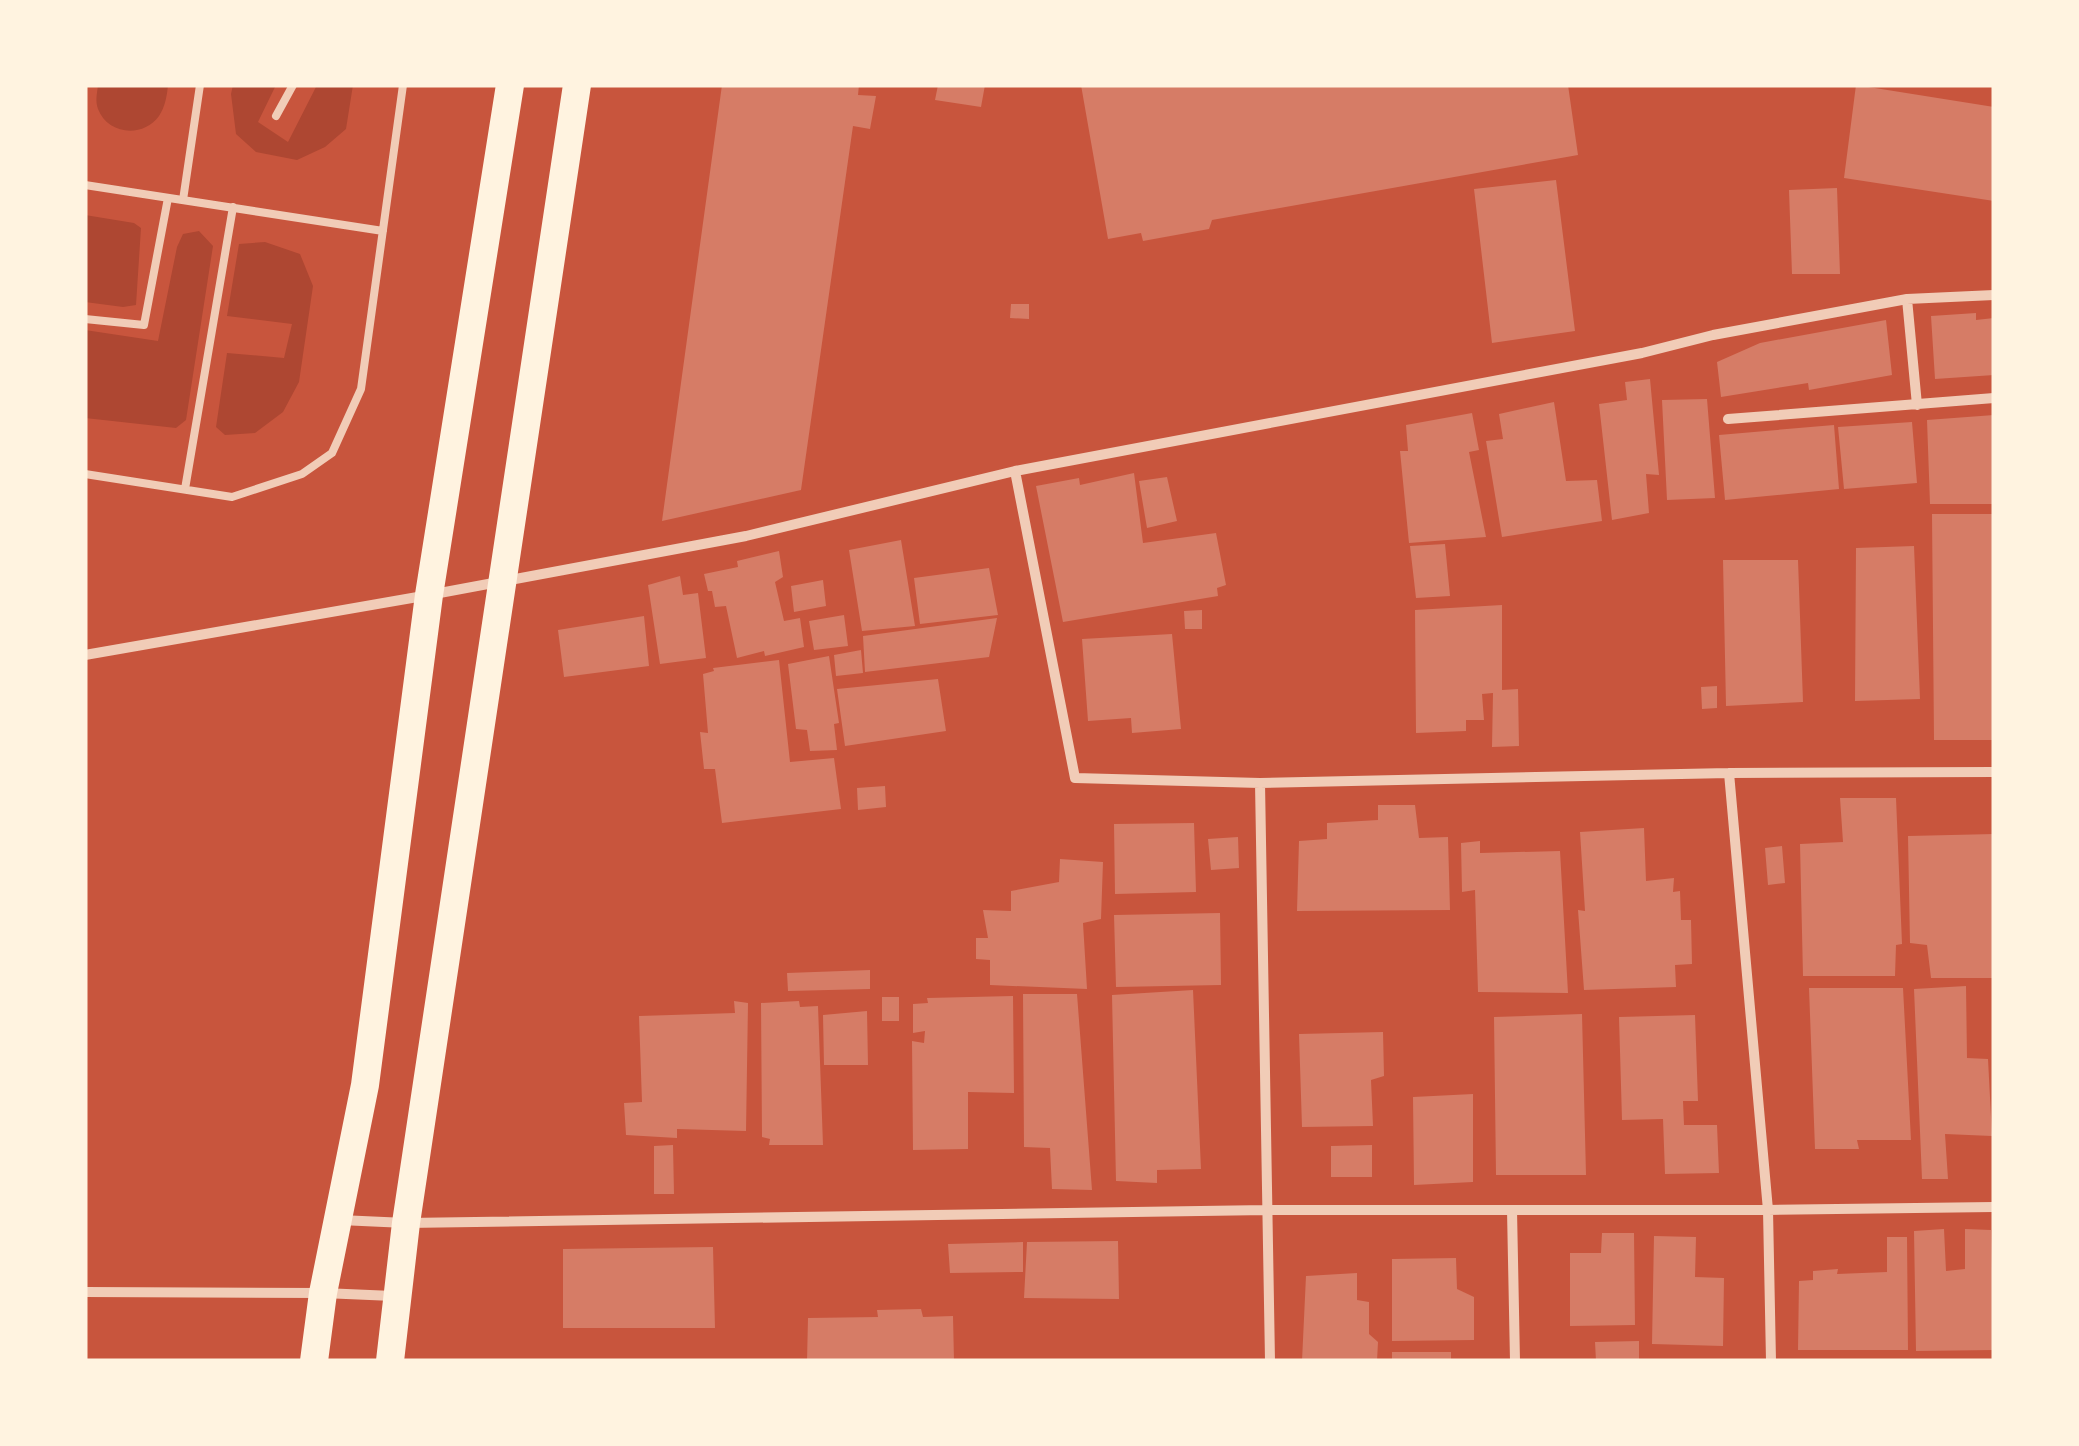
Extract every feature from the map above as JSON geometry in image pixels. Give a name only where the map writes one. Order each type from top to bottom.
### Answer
[{"type":"highway","points":[[314,1361],[323,1293],[365,1085],[429,595],[510,85]]},
{"type":"highway","points":[[390,1361],[406,1223],[577,85]]},
{"type":"street","points":[[85,655],[746,536],[1015,471],[1642,353],[1713,335],[1907,299],[1994,295]]},
{"type":"street","points":[[1907,299],[1917,406]]},
{"type":"street","points":[[1728,419],[1994,398]]},
{"type":"street","points":[[1015,471],[1075,778],[1260,782],[1994,772]]},
{"type":"street","points":[[1729,773],[1768,1210],[1772,1361]]},
{"type":"street","points":[[1260,782],[1270,1361]]},
{"type":"street","points":[[338,1220],[406,1223],[1267,1210],[1994,1207]]},
{"type":"street","points":[[1512,1210],[1515,1361]]},
{"type":"street","points":[[85,1292],[399,1296]]},
{"type":"lane","points":[[183,200],[200,85]]},
{"type":"lane","points":[[276,116],[293,85]]},
{"type":"lane","points":[[85,474],[232,497],[302,474],[332,453],[361,389],[403,85]]},
{"type":"lane","points":[[85,185],[383,231]]},
{"type":"lane","points":[[85,319],[144,325],[168,198]]},
{"type":"lane","points":[[186,490],[233,207]]},
{"type":"shaded area","points":[[98,85],[168,85],[159,116],[144,128],[126,130],[103,118],[97,103]]},
{"type":"shaded area","points":[[233,85],[276,85],[258,122],[288,142],[317,85],[353,85],[346,129],[325,147],[297,160],[256,152],[236,134]]},
{"type":"shaded area","points":[[85,215],[134,223],[141,228],[136,305],[85,302]]},
{"type":"shaded area","points":[[199,231],[213,246],[186,420],[176,428],[85,418],[85,330],[158,341],[177,247],[183,234]]},
{"type":"shaded area","points":[[265,242],[300,254],[313,286],[299,382],[283,412],[255,433],[225,435],[216,427],[227,353],[284,358],[292,324],[227,316],[239,244]]},
{"type":"building","points":[[722,85],[859,85],[858,95],[876,96],[870,129],[853,126],[801,490],[662,521]]},
{"type":"building","points":[[938,85],[985,85],[981,107],[935,100]]},
{"type":"building","points":[[1081,85],[1568,85],[1578,155],[1212,220],[1209,229],[1143,241],[1141,233],[1108,239]]},
{"type":"building","points":[[1856,85],[1994,107],[1994,201],[1844,178]]},
{"type":"building","points":[[1556,180],[1575,331],[1492,343],[1474,189]]},
{"type":"building","points":[[1837,188],[1840,274],[1792,274],[1789,190]]},
{"type":"building","points":[[1011,304],[1029,304],[1029,319],[1010,318]]},
{"type":"building","points":[[1976,313],[1976,320],[1994,318],[1994,375],[1935,379],[1931,316]]},
{"type":"building","points":[[1886,320],[1892,375],[1809,390],[1808,383],[1721,397],[1717,362],[1760,343]]},
{"type":"building","points":[[1650,379],[1659,475],[1646,474],[1649,513],[1612,520],[1599,404],[1627,400],[1625,382]]},
{"type":"building","points":[[1707,399],[1715,498],[1667,500],[1662,400]]},
{"type":"building","points":[[1554,402],[1566,481],[1597,480],[1602,521],[1502,537],[1486,441],[1503,439],[1499,414]]},
{"type":"building","points":[[1472,413],[1479,450],[1469,452],[1486,537],[1409,543],[1400,451],[1408,451],[1406,425]]},
{"type":"building","points":[[1994,415],[1994,504],[1930,504],[1927,420]]},
{"type":"building","points":[[1912,422],[1917,483],[1844,489],[1838,427]]},
{"type":"building","points":[[1834,425],[1839,489],[1725,500],[1719,435]]},
{"type":"building","points":[[1134,473],[1143,543],[1216,533],[1226,585],[1217,588],[1218,596],[1063,622],[1036,486],[1079,478],[1080,485]]},
{"type":"building","points":[[1167,477],[1177,521],[1147,528],[1139,481]]},
{"type":"building","points":[[1932,514],[1994,514],[1994,740],[1934,740]]},
{"type":"building","points":[[901,540],[915,626],[862,631],[849,550]]},
{"type":"building","points":[[1445,544],[1450,596],[1416,598],[1410,546]]},
{"type":"building","points":[[1914,546],[1920,699],[1855,701],[1856,548]]},
{"type":"building","points":[[779,551],[783,577],[775,582],[784,621],[800,618],[804,647],[737,658],[726,606],[715,607],[704,574],[738,567],[737,561]]},
{"type":"building","points":[[1723,560],[1798,560],[1803,702],[1726,706]]},
{"type":"building","points":[[989,568],[998,615],[920,624],[914,578]]},
{"type":"building","points":[[680,576],[683,595],[698,593],[706,658],[660,664],[648,585]]},
{"type":"building","points":[[823,580],[826,606],[794,612],[791,586]]},
{"type":"building","points":[[1502,605],[1502,690],[1518,689],[1519,746],[1492,747],[1493,693],[1482,694],[1484,720],[1466,720],[1466,731],[1416,733],[1415,610]]},
{"type":"building","points":[[1202,610],[1202,629],[1185,629],[1184,611]]},
{"type":"building","points":[[844,615],[848,646],[814,650],[809,621]]},
{"type":"building","points":[[644,616],[649,666],[564,677],[558,630]]},
{"type":"building","points":[[997,618],[989,657],[865,672],[863,636]]},
{"type":"building","points":[[1172,634],[1181,729],[1132,733],[1131,718],[1088,721],[1082,639]]},
{"type":"building","points":[[861,650],[863,673],[836,676],[834,655]]},
{"type":"building","points":[[829,656],[839,723],[834,724],[837,750],[810,751],[807,730],[796,729],[788,664]]},
{"type":"building","points":[[779,660],[790,762],[834,758],[841,809],[722,823],[715,769],[704,769],[700,732],[708,733],[703,674],[714,671],[713,668]]},
{"type":"building","points":[[938,679],[946,731],[845,746],[837,689]]},
{"type":"building","points":[[1717,686],[1717,708],[1702,709],[1701,687]]},
{"type":"building","points":[[885,786],[886,807],[858,810],[857,788]]},
{"type":"building","points":[[1840,798],[1896,798],[1902,944],[1896,945],[1895,976],[1803,976],[1800,844],[1843,842]]},
{"type":"building","points":[[1378,805],[1415,805],[1419,838],[1448,837],[1450,910],[1297,911],[1299,841],[1327,839],[1327,823],[1378,820]]},
{"type":"building","points":[[1194,823],[1196,892],[1115,894],[1114,824]]},
{"type":"building","points":[[1644,828],[1646,881],[1674,878],[1673,892],[1680,891],[1681,920],[1691,920],[1692,964],[1675,965],[1676,987],[1584,990],[1578,910],[1585,911],[1580,832]]},
{"type":"building","points":[[1994,834],[1994,978],[1931,978],[1927,945],[1910,943],[1908,836]]},
{"type":"building","points":[[1238,837],[1239,868],[1211,870],[1208,839]]},
{"type":"building","points":[[1480,841],[1480,853],[1560,851],[1568,993],[1478,992],[1475,890],[1462,892],[1461,843]]},
{"type":"building","points":[[1782,846],[1785,883],[1768,885],[1765,848]]},
{"type":"building","points":[[1060,859],[1103,862],[1101,919],[1083,923],[1087,989],[990,985],[990,960],[976,959],[976,938],[988,938],[983,910],[1011,911],[1011,891],[1059,882]]},
{"type":"building","points":[[1220,913],[1221,985],[1116,987],[1114,915]]},
{"type":"building","points":[[870,970],[870,989],[788,991],[787,973]]},
{"type":"building","points":[[1966,986],[1967,1058],[1988,1059],[1992,1136],[1945,1134],[1948,1179],[1922,1179],[1914,989]]},
{"type":"building","points":[[1809,988],[1903,988],[1911,1140],[1857,1140],[1859,1149],[1815,1149]]},
{"type":"building","points":[[1193,990],[1201,1169],[1157,1170],[1157,1183],[1116,1181],[1112,995]]},
{"type":"building","points":[[1023,994],[1077,994],[1092,1190],[1052,1189],[1050,1148],[1024,1147]]},
{"type":"building","points":[[1013,996],[1014,1093],[968,1092],[968,1149],[913,1150],[912,1041],[924,1043],[925,1031],[913,1033],[913,1004],[928,1003],[927,998]]},
{"type":"building","points":[[882,997],[899,997],[899,1021],[882,1021]]},
{"type":"building","points":[[734,1001],[748,1003],[746,1131],[677,1129],[677,1138],[626,1135],[624,1103],[642,1102],[639,1016],[735,1013]]},
{"type":"building","points":[[799,1001],[800,1007],[818,1006],[823,1145],[769,1145],[770,1139],[762,1137],[761,1003]]},
{"type":"building","points":[[867,1011],[868,1065],[824,1065],[823,1015]]},
{"type":"building","points":[[1582,1014],[1586,1175],[1496,1175],[1494,1017]]},
{"type":"building","points":[[1695,1015],[1698,1101],[1683,1101],[1684,1125],[1717,1125],[1719,1173],[1665,1174],[1663,1119],[1622,1120],[1619,1017]]},
{"type":"building","points":[[1383,1032],[1384,1076],[1371,1080],[1373,1126],[1302,1127],[1299,1034]]},
{"type":"building","points":[[1473,1094],[1473,1182],[1414,1185],[1413,1097]]},
{"type":"building","points":[[673,1145],[674,1194],[654,1194],[654,1146]]},
{"type":"building","points":[[1372,1145],[1372,1177],[1331,1177],[1331,1146]]},
{"type":"building","points":[[1944,1229],[1946,1271],[1965,1269],[1965,1229],[1991,1230],[1994,1350],[1916,1351],[1914,1231]]},
{"type":"building","points":[[1602,1233],[1634,1233],[1635,1325],[1570,1326],[1570,1253],[1601,1253]]},
{"type":"building","points":[[1654,1236],[1696,1237],[1695,1277],[1724,1278],[1723,1346],[1652,1344]]},
{"type":"building","points":[[1887,1237],[1907,1237],[1908,1350],[1798,1350],[1799,1281],[1813,1280],[1813,1271],[1887,1272]]},
{"type":"building","points":[[1118,1241],[1119,1299],[1024,1298],[1027,1242]]},
{"type":"building","points":[[1023,1242],[1023,1272],[950,1273],[948,1244]]},
{"type":"building","points":[[713,1247],[715,1328],[563,1328],[563,1249]]},
{"type":"building","points":[[1456,1258],[1457,1289],[1474,1297],[1474,1340],[1392,1341],[1392,1259]]},
{"type":"building","points":[[1357,1273],[1357,1300],[1369,1302],[1369,1334],[1378,1342],[1377,1361],[1302,1361],[1306,1276]]},
{"type":"building","points":[[921,1309],[923,1317],[953,1316],[954,1361],[807,1361],[808,1318],[878,1317],[877,1310]]},
{"type":"building","points":[[1639,1341],[1639,1361],[1596,1361],[1595,1342]]},
{"type":"building","points":[[1392,1352],[1451,1352],[1451,1361],[1392,1361]]}]
